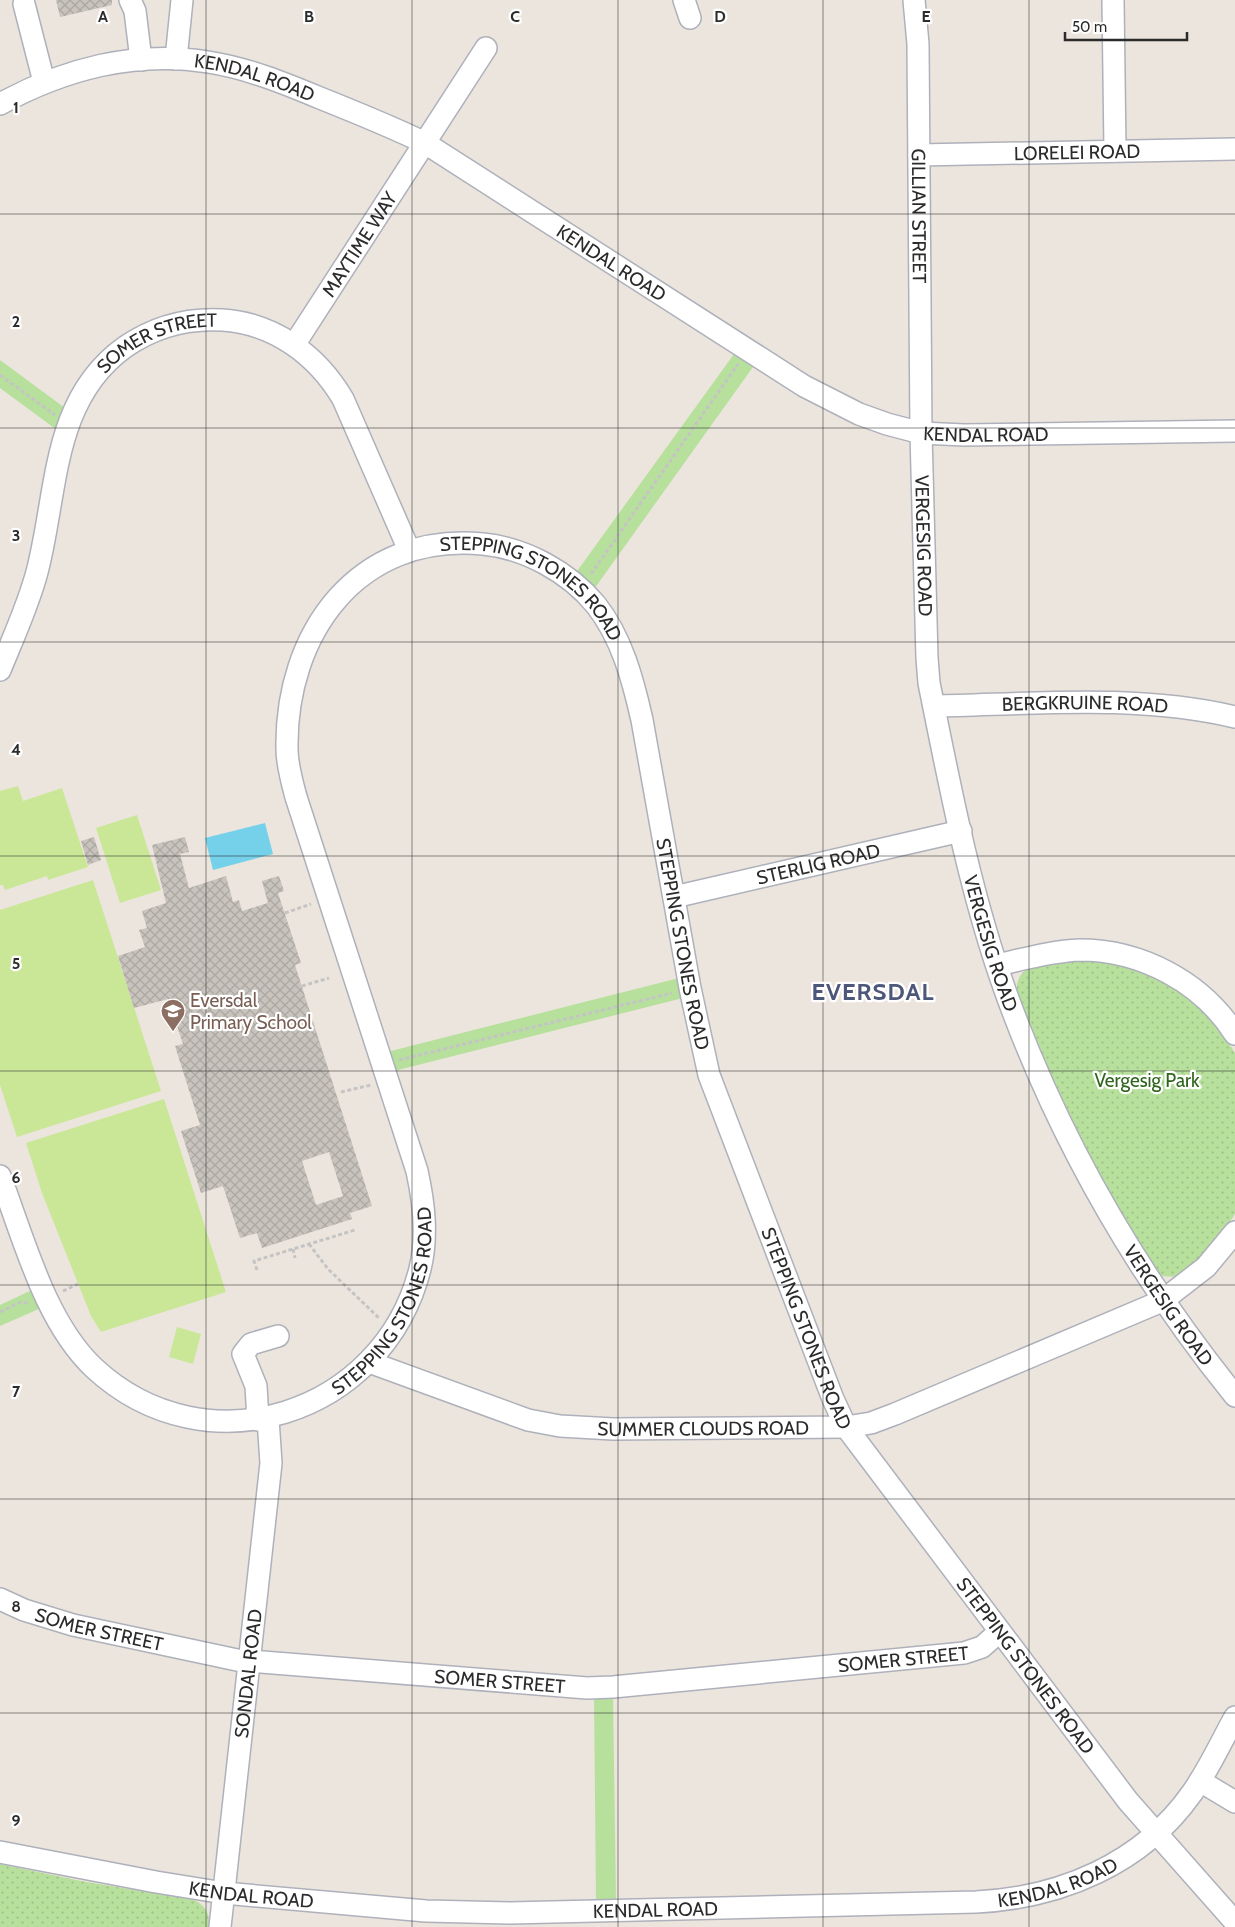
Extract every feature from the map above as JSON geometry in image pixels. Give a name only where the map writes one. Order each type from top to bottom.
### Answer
[{"type":"street","points":[[130,0],[135,11],[141,60]]},
{"type":"street","points":[[176,59],[182,0]]},
{"type":"street","name":"GILLIAN STREET","points":[[914,0],[918,44],[922,433]]},
{"type":"street","points":[[1113,0],[1115,151]]},
{"type":"street","points":[[29,1],[44,82]]},
{"type":"street","name":"MAYTIME WAY","points":[[294,345],[486,48]]},
{"type":"street","name":"KENDAL ROAD","points":[[0,104],[44,82],[84,68],[141,60],[176,59],[209,62],[275,80],[391,126],[425,143],[748,350],[834,402],[859,414],[922,433],[964,435],[1235,431]]},
{"type":"street","name":"LORELEI ROAD","points":[[919,155],[1235,149]]},
{"type":"street","name":"SOMER STREET","points":[[0,670],[38,571],[67,424],[78,399],[102,366],[132,342],[168,326],[191,321],[227,321],[262,328],[294,345],[323,370],[343,399],[409,550]]},
{"type":"street","name":"VERGESIG ROAD","points":[[922,433],[927,658],[934,706],[961,831],[997,965],[1010,1003],[1075,1152],[1162,1301],[1235,1396]]},
{"type":"street","name":"STEPPING STONES ROAD","points":[[0,1176],[51,1308],[71,1342],[82,1356],[104,1377],[130,1395],[163,1410],[191,1418],[220,1421],[263,1419],[305,1406],[337,1388],[369,1362],[393,1331],[411,1296],[420,1268],[423,1245],[422,1198],[417,1171],[296,797],[287,751],[287,722],[293,681],[303,650],[320,620],[341,593],[371,571],[409,550],[464,542],[496,546],[535,559],[552,568],[581,589],[596,605],[610,626],[634,683],[690,988],[709,1075],[846,1427],[1128,1801],[1235,1922]]},
{"type":"street","name":"BERGKRUINE ROAD","points":[[934,706],[1080,703],[1167,704],[1235,717]]},
{"type":"street","name":"STERLIG ROAD","points":[[674,897],[961,831]]},
{"type":"street","points":[[997,965],[1049,953],[1080,950],[1107,953],[1138,960],[1168,972],[1193,988],[1213,1007],[1235,1034]]},
{"type":"street","name":"SUMMER CLOUDS ROAD","points":[[369,1362],[528,1420],[560,1426],[613,1429],[846,1427],[872,1423],[896,1414],[1162,1301],[1206,1267],[1235,1232]]},
{"type":"street","name":"SONDAL ROAD","points":[[220,1927],[271,1463],[256,1386],[243,1354],[251,1344],[278,1336]]},
{"type":"street","name":"SOMER STREET","points":[[0,1600],[73,1626],[237,1660],[555,1687],[613,1687],[964,1653],[982,1647],[999,1632]]},
{"type":"street","name":"KENDAL ROAD","points":[[0,1852],[224,1893],[465,1913],[723,1918],[976,1902],[1035,1896],[1093,1876],[1129,1855],[1156,1833],[1182,1805],[1200,1781],[1235,1717]]},
{"type":"street","points":[[1200,1781],[1235,1802]]},
{"type":"path","points":[[581,589],[748,350]]},
{"type":"path","points":[[0,375],[67,424]]},
{"type":"path","points":[[285,913],[328,898]]},
{"type":"path","points":[[302,986],[329,978]]},
{"type":"path","points":[[393,1062],[690,988]]},
{"type":"path","points":[[341,1092],[378,1083]]},
{"type":"path","points":[[257,1270],[254,1261],[355,1230]]},
{"type":"path","points":[[309,1244],[328,1269],[393,1331]]},
{"type":"path","points":[[293,1249],[296,1258]]},
{"type":"path","points":[[66,1290],[78,1284]]},
{"type":"path","points":[[0,1312],[22,1302],[51,1308]]},
{"type":"green space","points":[[734,354],[753,367],[592,592],[575,574]]},
{"type":"green space","points":[[0,360],[65,408],[57,430],[0,388]]},
{"type":"green space","points":[[18,786],[23,801],[62,788],[88,867],[48,880],[47,876],[5,890],[3,885],[0,885],[0,791]]},
{"type":"green space","points":[[137,815],[161,890],[120,903],[96,828]]},
{"type":"green space","points":[[93,880],[161,1091],[17,1137],[0,1085],[0,910]]},
{"type":"green space","name":"Vergesig Park","points":[[1084,959],[1131,967],[1167,983],[1194,1002],[1216,1026],[1235,1053],[1235,1214],[1213,1247],[1178,1277],[1162,1276],[1152,1268],[1072,1126],[1017,991],[1018,980],[1023,972],[1031,967],[1052,962]]},
{"type":"green space","points":[[679,978],[683,998],[394,1071],[387,1052]]},
{"type":"green space","points":[[164,1099],[226,1292],[101,1332],[91,1316],[42,1193],[26,1143]]},
{"type":"green space","points":[[34,1289],[41,1308],[0,1326],[0,1305]]},
{"type":"green space","points":[[177,1327],[201,1334],[193,1364],[169,1357]]},
{"type":"green space","points":[[613,1695],[616,1899],[596,1900],[594,1696]]},
{"type":"green space","points":[[0,1864],[81,1881],[194,1900],[202,1905],[206,1911],[209,1918],[209,1927],[0,1927]]},
{"type":"water","points":[[265,823],[273,854],[213,870],[205,838]]},
{"type":"building","points":[[56,0],[112,0],[112,5],[60,17]]},
{"type":"building","points":[[94,837],[101,860],[88,865],[81,841]]},
{"type":"building","points":[[185,837],[189,852],[180,854],[189,888],[226,876],[233,902],[239,900],[242,911],[268,903],[262,881],[279,876],[284,891],[278,893],[301,963],[295,965],[372,1206],[350,1213],[352,1219],[262,1248],[257,1233],[240,1238],[223,1186],[201,1193],[181,1131],[200,1125],[175,1046],[183,1044],[168,999],[134,1008],[118,956],[145,947],[139,930],[147,928],[142,911],[166,903],[152,845]],"holes":[[[329,1152],[343,1196],[316,1205],[302,1161]]]},
{"type":"place","name":"Eversdal Primary School","points":[[173,1032]]},
{"type":"district","name":"EVERSDAL","points":[[873,992]]}]
